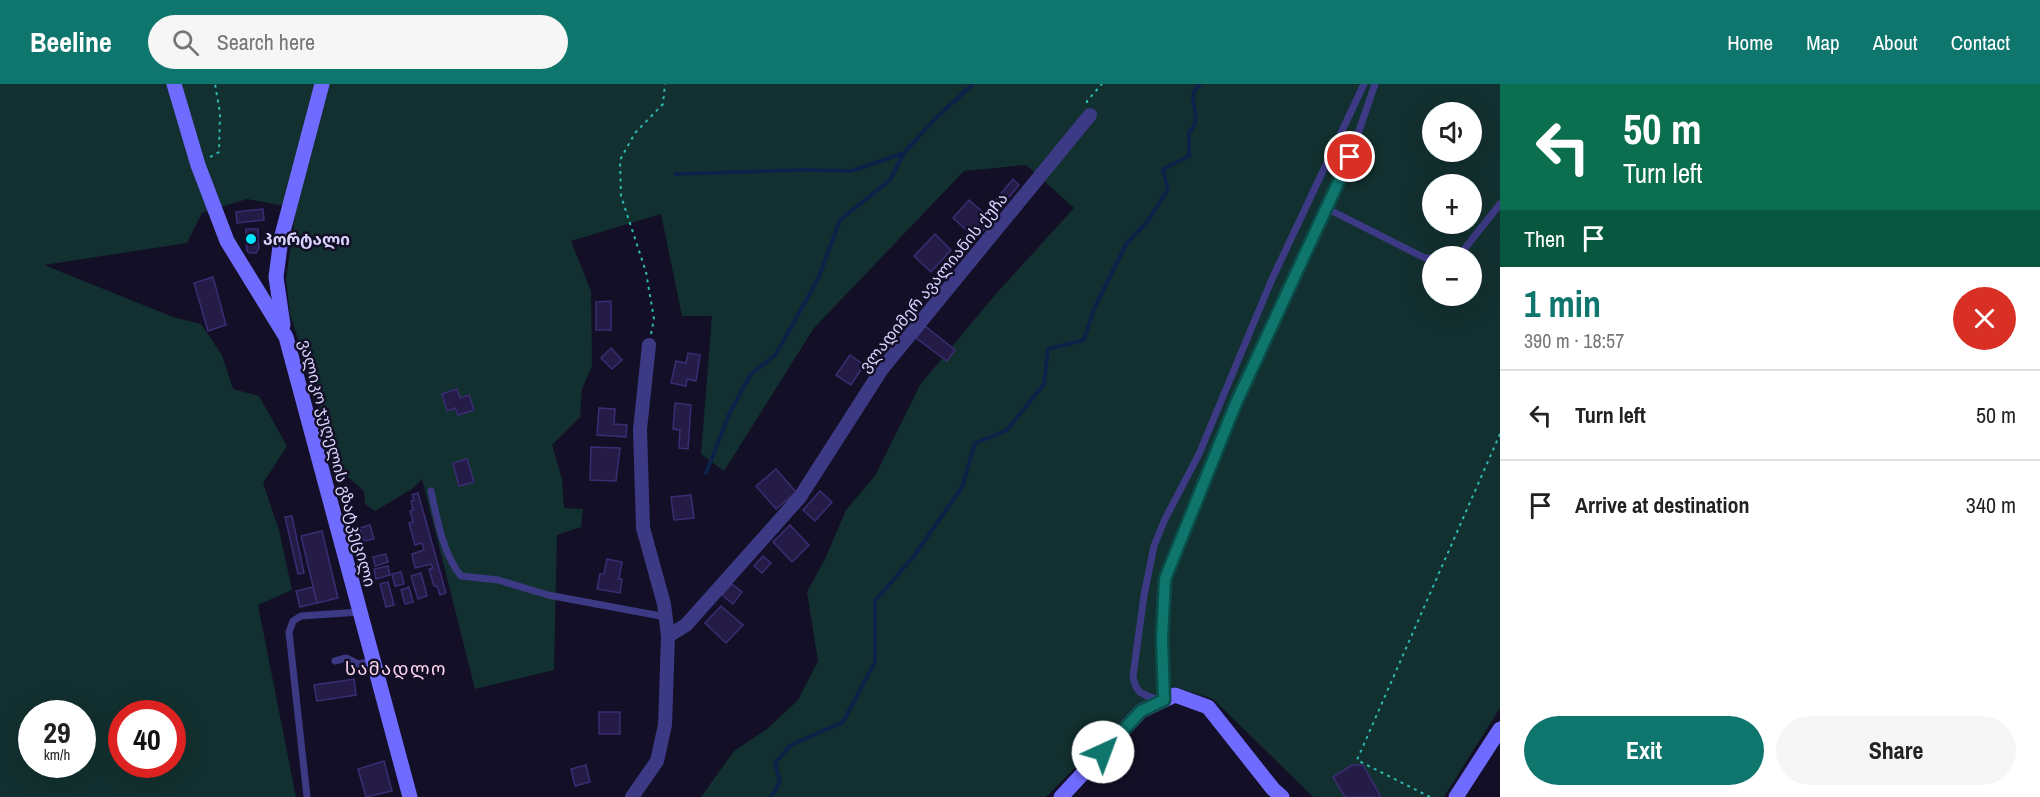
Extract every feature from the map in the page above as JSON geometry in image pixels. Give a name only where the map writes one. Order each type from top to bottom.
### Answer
[{"type":"main road","name":"ვალიკო ჯუღელის გზატკეცილი","points":[[174,84],[198,165],[227,241],[286,337],[410,797]]},
{"type":"main road","points":[[286,337],[276,277],[281,239],[322,84]]},
{"type":"main road","points":[[1061,797],[1141,711],[1176,695],[1208,707],[1273,789],[1282,797]]},
{"type":"main road","points":[[1456,797],[1500,729]]},
{"type":"street","name":"ვლადიმერ ავალიანის ქუჩა","points":[[669,636],[686,625],[800,497],[882,369],[1090,115]]},
{"type":"street","points":[[632,797],[657,760],[665,725],[669,636],[643,528],[640,429],[649,345]]},
{"type":"lane","points":[[1364,84],[1272,279],[1199,454],[1165,519],[1154,546],[1144,595],[1133,676],[1138,692],[1163,701],[1162,639],[1165,579],[1236,403],[1350,157],[1376,84]]},
{"type":"lane","points":[[1467,246],[1500,204]]},
{"type":"lane","points":[[1326,208],[1422,256]]},
{"type":"lane","points":[[431,491],[447,548],[454,567],[461,576],[498,580],[548,594],[666,617]]},
{"type":"lane","points":[[307,797],[289,632],[292,621],[301,616],[360,612]]},
{"type":"lane","points":[[335,661],[346,658],[358,664],[374,661]]},
{"type":"path","points":[[198,165],[219,152],[219,113],[215,84]]},
{"type":"path","points":[[649,345],[654,319],[646,272],[621,196],[620,160],[635,133],[663,104],[665,84]]},
{"type":"path","points":[[1090,115],[1087,101],[1102,84]]},
{"type":"path","points":[[1430,797],[1357,760],[1500,434]]},
{"type":"green space","points":[[0,84],[1500,84],[1500,708],[1444,797],[1313,797],[1213,699],[1175,687],[1137,705],[1046,797],[701,797],[734,751],[767,729],[798,700],[818,661],[807,592],[825,559],[846,510],[875,476],[920,385],[995,295],[1074,208],[1026,165],[964,171],[814,328],[724,471],[701,454],[712,316],[682,316],[661,214],[571,241],[591,291],[592,366],[582,389],[580,417],[552,445],[562,479],[564,508],[583,509],[581,527],[557,535],[554,670],[475,689],[422,479],[412,489],[375,511],[365,504],[364,491],[339,469],[290,314],[286,279],[296,208],[247,199],[202,213],[187,243],[44,265],[173,317],[201,324],[222,355],[233,389],[259,396],[287,446],[263,483],[279,530],[292,590],[258,605],[296,797],[0,797]]},
{"type":"building","points":[[1013,179],[1019,185],[1001,207],[994,202]]},
{"type":"building","points":[[969,200],[992,220],[976,239],[953,218]]},
{"type":"building","points":[[263,209],[264,220],[237,223],[236,212]]},
{"type":"building","points":[[246,229],[258,229],[258,238],[246,238]]},
{"type":"building","points":[[935,234],[951,250],[931,272],[914,256]]},
{"type":"building","points":[[246,238],[258,238],[259,248],[256,253],[247,251]]},
{"type":"building","points":[[213,277],[226,325],[208,331],[194,283]]},
{"type":"building","points":[[611,301],[611,330],[596,330],[596,302]]},
{"type":"building","points":[[925,326],[955,350],[947,361],[916,338]]},
{"type":"building","points":[[611,348],[622,360],[612,369],[601,358]]},
{"type":"building","points":[[688,353],[700,355],[696,381],[687,379],[686,386],[671,383],[676,361],[686,363]]},
{"type":"building","points":[[850,355],[864,365],[851,385],[836,375]]},
{"type":"building","points":[[457,389],[460,398],[469,395],[474,410],[458,415],[455,408],[447,411],[442,394]]},
{"type":"building","points":[[675,403],[691,405],[688,449],[679,448],[680,430],[673,429]]},
{"type":"building","points":[[599,408],[615,409],[614,424],[627,425],[626,437],[597,435]]},
{"type":"building","points":[[591,447],[620,448],[616,481],[590,480]]},
{"type":"building","points":[[467,459],[474,482],[459,486],[453,463]]},
{"type":"building","points":[[776,469],[796,492],[776,509],[756,486]]},
{"type":"building","points":[[820,491],[832,502],[815,521],[803,510]]},
{"type":"building","points":[[418,493],[446,593],[440,595],[437,586],[434,586],[429,569],[433,568],[431,564],[415,568],[412,554],[424,550],[422,543],[415,545],[409,523],[413,522],[410,511],[413,510],[412,495]]},
{"type":"building","points":[[691,495],[694,518],[674,520],[671,497]]},
{"type":"building","points":[[292,516],[304,573],[298,574],[285,517]]},
{"type":"building","points":[[370,525],[374,539],[364,541],[360,528]]},
{"type":"building","points":[[790,525],[809,545],[792,562],[773,542]]},
{"type":"building","points":[[322,531],[338,598],[317,603],[301,536]]},
{"type":"building","points":[[386,554],[388,562],[375,566],[373,557]]},
{"type":"building","points":[[763,556],[771,563],[762,573],[754,566]]},
{"type":"building","points":[[607,559],[622,562],[619,579],[622,579],[620,593],[597,589],[600,574],[604,574]]},
{"type":"building","points":[[388,566],[390,575],[376,579],[374,569]]},
{"type":"building","points":[[401,572],[404,584],[395,586],[392,574]]},
{"type":"building","points":[[421,573],[427,596],[418,599],[411,576]]},
{"type":"building","points":[[388,582],[394,605],[386,607],[380,584]]},
{"type":"building","points":[[732,584],[742,592],[733,604],[722,595]]},
{"type":"building","points":[[313,587],[317,603],[300,607],[296,591]]},
{"type":"building","points":[[409,587],[413,602],[405,604],[401,590]]},
{"type":"building","points":[[721,606],[743,625],[726,643],[705,623]]},
{"type":"building","points":[[354,679],[356,695],[317,701],[314,685]]},
{"type":"building","points":[[599,712],[620,712],[620,734],[599,734]]},
{"type":"building","points":[[384,761],[392,791],[366,797],[358,769]]},
{"type":"building","points":[[586,765],[590,782],[575,786],[571,769]]},
{"type":"building","points":[[1352,765],[1363,765],[1381,797],[1345,797],[1333,777]]},
{"type":"waterway","points":[[675,174],[803,170],[851,171],[904,153],[936,118],[973,84]]},
{"type":"waterway","points":[[771,797],[780,782],[775,763],[791,745],[843,722],[875,662],[875,601],[914,556],[962,487],[975,443],[1006,431],[1044,384],[1048,349],[1084,340],[1094,309],[1126,244],[1148,221],[1168,189],[1163,169],[1189,156],[1189,132],[1195,120],[1193,100],[1196,89],[1201,84]]},
{"type":"waterway","points":[[706,473],[730,412],[751,374],[776,354],[818,279],[840,220],[890,180],[904,153]]},
{"type":"place","name":"პორტალი","points":[[251,239]]},
{"type":"district","name":"სამადლო","points":[[396,669]]},
{"type":"route","points":[[1103,752],[1141,711],[1164,700],[1162,639],[1165,579],[1236,403],[1350,157]]}]
